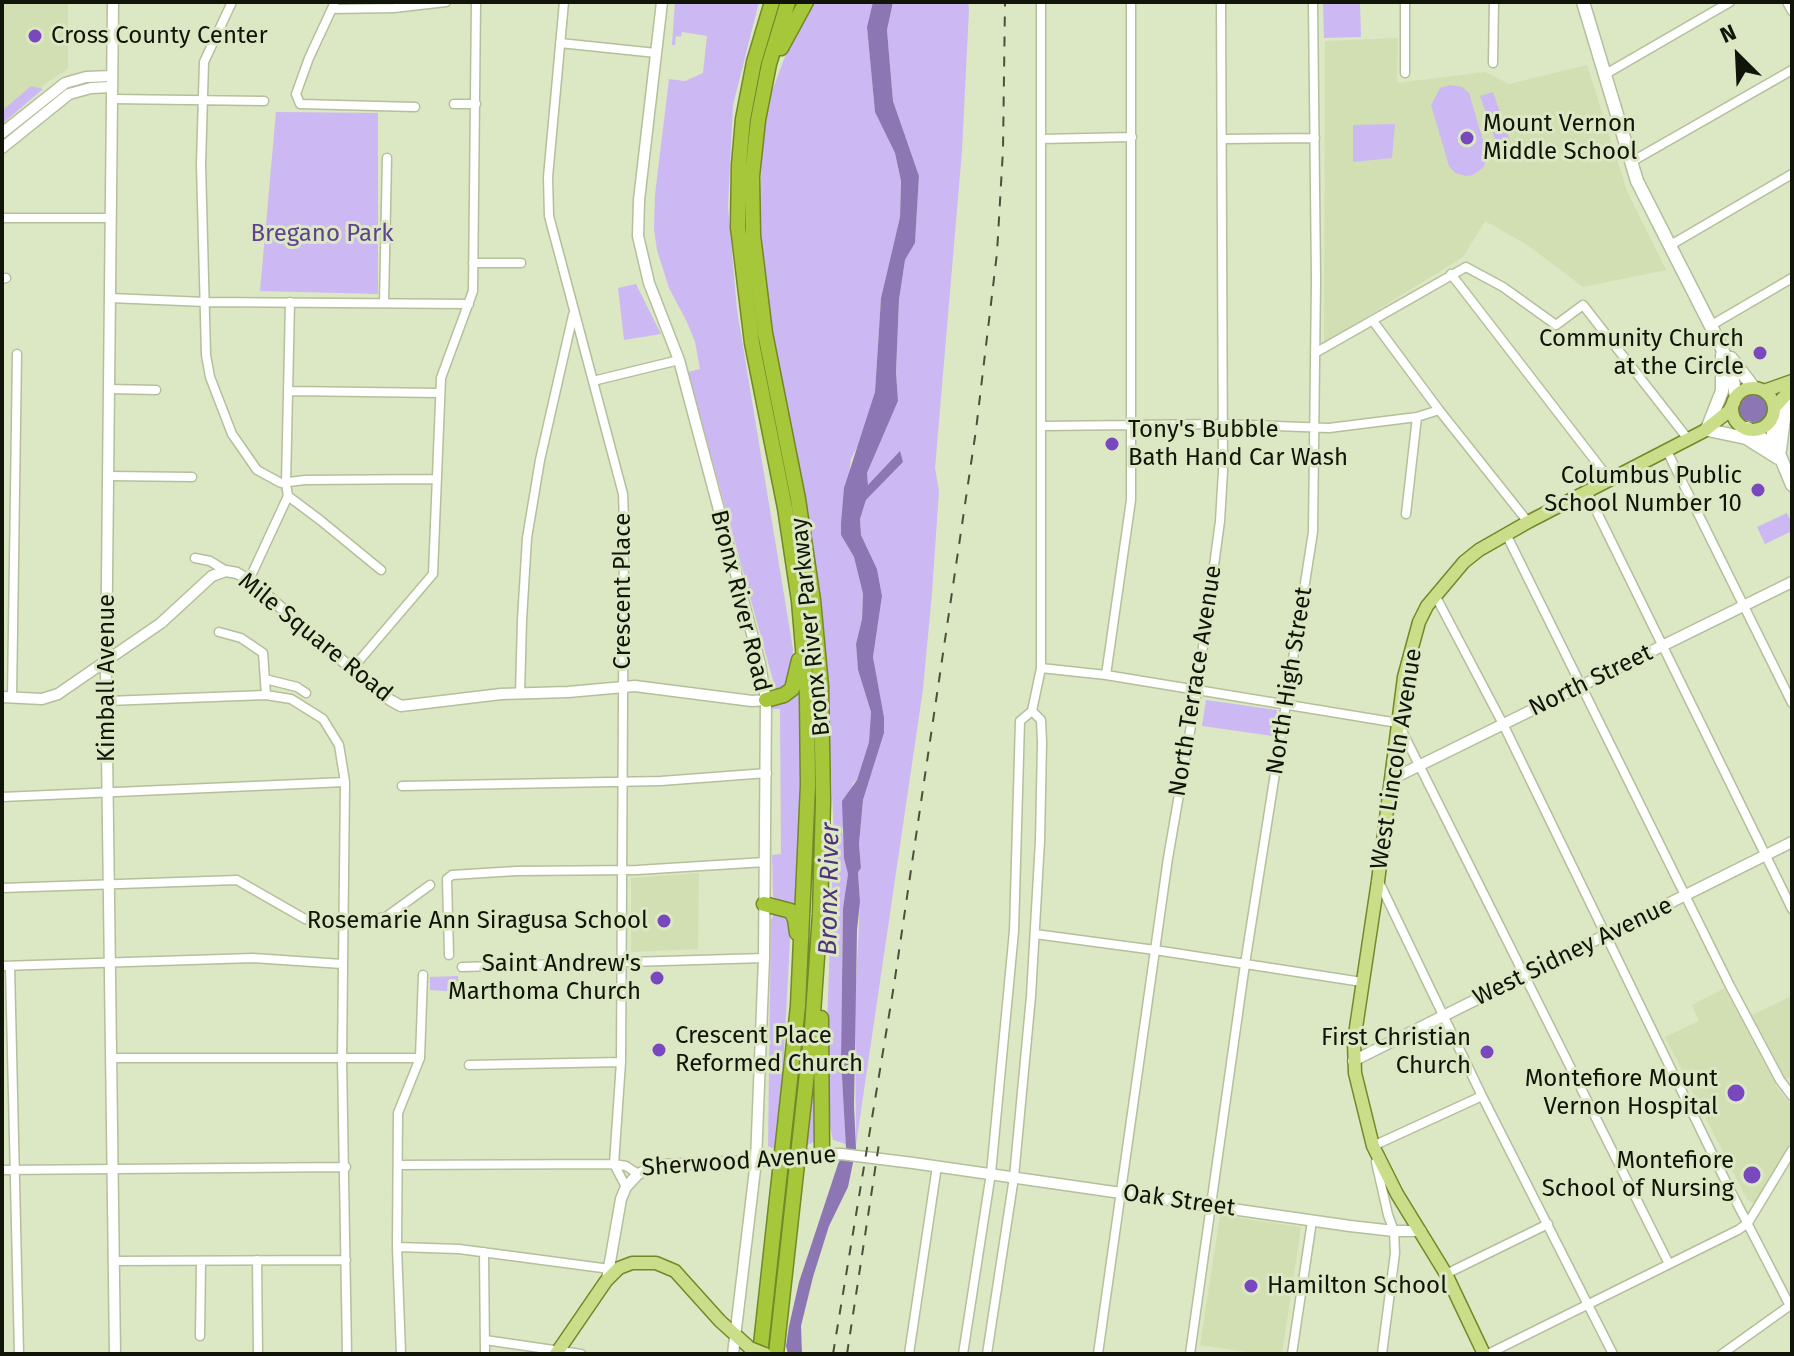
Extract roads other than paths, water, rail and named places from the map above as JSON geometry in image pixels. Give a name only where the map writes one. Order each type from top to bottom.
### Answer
[{"type":"highway","name":"Bronx River Parkway","points":[[758,1352],[793,1067],[808,785],[807,696],[802,632],[785,508],[749,330],[738,227],[743,119],[754,62],[772,2]]},
{"type":"highway","name":"Bronx River Parkway","points":[[776,1354],[807,1087],[822,843],[821,686],[805,541],[767,346],[755,262],[752,176],[762,92],[788,2]]},
{"type":"highway","points":[[762,92],[792,24],[806,2]]},
{"type":"highway","points":[[766,700],[784,695],[792,689],[797,676],[802,632]]},
{"type":"highway","points":[[764,904],[786,908],[794,916],[800,978]]},
{"type":"highway","points":[[816,973],[822,1029],[822,1154]]},
{"type":"main road","points":[[1583,2],[1637,181],[1731,370],[1734,417],[1758,434],[1779,460],[1792,485]]},
{"type":"main road","points":[[1720,345],[1759,389],[1771,398],[1773,439],[1779,460]]},
{"type":"main road","points":[[1720,345],[1722,391],[1706,430],[1746,438],[1779,460]]},
{"type":"main road","points":[[1735,399],[1744,390],[1792,381]]},
{"type":"main road","points":[[1744,427],[1763,427],[1792,390]]},
{"type":"main road","points":[[1779,460],[1785,411],[1792,390]]},
{"type":"main road","name":"West Lincoln Avenue","points":[[1486,1354],[1446,1274],[1397,1194],[1373,1146],[1361,1106],[1353,1061],[1404,677],[1419,622],[1435,594],[1464,562],[1528,522],[1706,430],[1729,411],[1735,399]]},
{"type":"main road","name":"West Lincoln Avenue","points":[[1706,430],[1731,425],[1744,427]]},
{"type":"main road","points":[[557,1352],[608,1275],[632,1263],[656,1263],[675,1271],[735,1334],[758,1352]]},
{"type":"street","name":"Kimball Avenue","points":[[113,2],[106,661],[115,1354]]},
{"type":"street","points":[[232,2],[204,62],[201,164],[206,355],[210,377],[232,434],[257,470],[268,478],[286,484],[305,480],[436,479]]},
{"type":"street","points":[[415,107],[300,104],[296,94],[333,5],[394,8],[446,2]]},
{"type":"street","points":[[352,669],[433,574],[440,393],[445,363],[473,291],[476,2]]},
{"type":"street","name":"Crescent Place","points":[[564,2],[548,177],[549,210],[623,494],[623,962],[621,1062],[614,1164]]},
{"type":"street","name":"Bronx River Road","points":[[662,2],[639,200],[638,236],[649,283],[679,360],[760,664],[766,700],[764,958],[756,1161],[733,1354]]},
{"type":"street","points":[[963,1354],[991,1173],[1014,931],[1020,721],[1032,711],[1041,668],[1041,2]]},
{"type":"street","points":[[1106,675],[1131,500],[1131,2]]},
{"type":"street","name":"North Terrace Avenue","points":[[1098,1354],[1168,858],[1197,691],[1220,521],[1223,471],[1221,2]]},
{"type":"street","name":"North High Street","points":[[1190,1354],[1245,964],[1313,532],[1316,427],[1313,2]]},
{"type":"street","points":[[1405,2],[1405,73]]},
{"type":"street","points":[[1493,63],[1494,2]]},
{"type":"street","points":[[1604,75],[1730,2]]},
{"type":"street","points":[[1787,2],[1792,11]]},
{"type":"street","points":[[560,43],[656,53]]},
{"type":"street","points":[[1631,162],[1792,70]]},
{"type":"street","points":[[2,148],[72,80],[93,76],[112,87],[203,100],[264,101]]},
{"type":"street","points":[[454,104],[476,104]]},
{"type":"street","points":[[2,133],[44,105]]},
{"type":"street","points":[[1041,139],[1132,137]]},
{"type":"street","points":[[1223,139],[1315,138]]},
{"type":"street","points":[[384,303],[387,158]]},
{"type":"street","points":[[1669,246],[1792,174]]},
{"type":"street","points":[[2,218],[111,218]]},
{"type":"street","points":[[473,263],[521,263]]},
{"type":"street","points":[[1315,353],[1466,267],[1556,325],[1583,305],[1688,439]]},
{"type":"street","points":[[1451,274],[1610,480]]},
{"type":"street","points":[[1710,326],[1792,278]]},
{"type":"street","points":[[110,298],[205,302],[469,304]]},
{"type":"street","points":[[249,580],[288,496],[290,302]]},
{"type":"street","points":[[520,693],[527,538],[540,460],[574,310]]},
{"type":"street","points":[[1373,321],[1528,522]]},
{"type":"street","points":[[7,698],[17,354]]},
{"type":"street","points":[[593,381],[679,360]]},
{"type":"street","points":[[109,389],[156,390]]},
{"type":"street","points":[[289,391],[440,393]]},
{"type":"street","points":[[1042,426],[1223,424],[1329,428],[1417,417],[1439,410]]},
{"type":"street","points":[[1406,514],[1417,417]]},
{"type":"street","points":[[1667,451],[1792,703]]},
{"type":"street","points":[[108,476],[192,477]]},
{"type":"street","points":[[1587,492],[1792,909]]},
{"type":"street","points":[[288,496],[381,570]]},
{"type":"street","points":[[1506,534],[1685,896],[1780,1080],[1792,1096]]},
{"type":"street","points":[[195,558],[210,561],[226,571]]},
{"type":"street","name":"Mile Square Road","points":[[7,698],[51,698],[168,618],[212,576],[226,571],[249,580],[352,669],[401,706],[520,693],[624,687],[766,700]]},
{"type":"street","name":"North Street","points":[[1390,780],[1792,582]]},
{"type":"street","points":[[1435,594],[1503,724],[1727,1184],[1791,1305],[1722,1354]]},
{"type":"street","points":[[219,632],[241,638],[263,653],[266,695]]},
{"type":"street","points":[[1041,668],[1106,675],[1398,723],[1669,1264]]},
{"type":"street","points":[[265,679],[297,687],[306,693]]},
{"type":"street","points":[[107,701],[266,695],[291,699],[323,719],[339,745],[345,782],[342,1059],[347,1354]]},
{"type":"street","points":[[987,1354],[1014,1177],[1035,934],[1042,742],[1041,720],[1032,711]]},
{"type":"street","points":[[402,786],[622,783],[767,773]]},
{"type":"street","points":[[2,797],[345,782]]},
{"type":"street","name":"West Sidney Avenue","points":[[1353,1061],[1792,842]]},
{"type":"street","points":[[449,955],[447,879],[452,875],[765,862]]},
{"type":"street","points":[[2,888],[237,880],[305,919],[342,925],[386,917],[430,885]]},
{"type":"street","points":[[1378,881],[1482,1096],[1613,1354]]},
{"type":"street","points":[[1035,934],[1362,982]]},
{"type":"street","points":[[19,1354],[6,966],[253,958],[342,964]]},
{"type":"street","points":[[462,967],[764,958]]},
{"type":"street","points":[[401,1354],[397,1247],[398,1113],[420,1058],[423,975]]},
{"type":"street","points":[[112,1058],[420,1058]]},
{"type":"street","points":[[469,1065],[621,1062]]},
{"type":"street","points":[[1780,1080],[1792,1077]]},
{"type":"street","points":[[1373,1146],[1482,1096]]},
{"type":"street","name":"West Lincoln Avenue","points":[[1373,1146],[1394,1231],[1395,1253],[1382,1354]]},
{"type":"street","points":[[1486,1354],[1748,1223],[1792,1150]]},
{"type":"street","name":"Sherwood Avenue","points":[[398,1165],[614,1164],[626,1166],[638,1174],[658,1165],[772,1160],[822,1154],[937,1166]]},
{"type":"street","points":[[614,1164],[626,1187]]},
{"type":"street","points":[[909,1354],[937,1166]]},
{"type":"street","name":"Oak Street","points":[[937,1166],[1312,1221],[1394,1231],[1421,1231]]},
{"type":"street","points":[[2,1170],[346,1167]]},
{"type":"street","points":[[397,1247],[484,1252],[608,1275],[617,1215],[626,1187],[638,1174]]},
{"type":"street","points":[[1292,1354],[1312,1221]]},
{"type":"street","points":[[1446,1274],[1548,1224]]},
{"type":"street","points":[[484,1252],[485,1354]]},
{"type":"street","points":[[257,1260],[258,1354]]},
{"type":"street","points":[[114,1261],[346,1260]]},
{"type":"street","points":[[200,1336],[201,1261]]},
{"type":"street","points":[[485,1340],[581,1354]]},
{"type":"railway","points":[[833,1354],[894,985],[976,430],[997,253],[1003,150],[1005,2]]},
{"type":"railway","points":[[847,1354],[880,1137]]},
{"type":"place","name":"Cross County Center","points":[[35,36]]},
{"type":"place","name":"Mount Vernon Middle School","points":[[1467,138]]},
{"type":"place","name":"Community Church at the Circle","points":[[1760,353]]},
{"type":"place","name":"Tony's Bubble Bath Hand Car Wash","points":[[1112,444]]},
{"type":"place","name":"Columbus Public School Number 10","points":[[1758,490]]},
{"type":"place","name":"Rosemarie Ann Siragusa School","points":[[664,921]]},
{"type":"place","name":"Saint Andrew's Marthoma Church","points":[[657,978]]},
{"type":"place","name":"Crescent Place Reformed Church","points":[[659,1050]]},
{"type":"place","name":"First Christian Church","points":[[1487,1052]]},
{"type":"place","name":"Montefiore Mount Vernon Hospital","points":[[1736,1093]]},
{"type":"place","name":"Montefiore School of Nursing","points":[[1752,1175]]},
{"type":"place","name":"Hamilton School","points":[[1251,1286]]},
{"type":"park label","name":"Bregano Park","points":[[322,234]]},
{"type":"water label","name":"Bronx River","points":[[830,889]]}]
